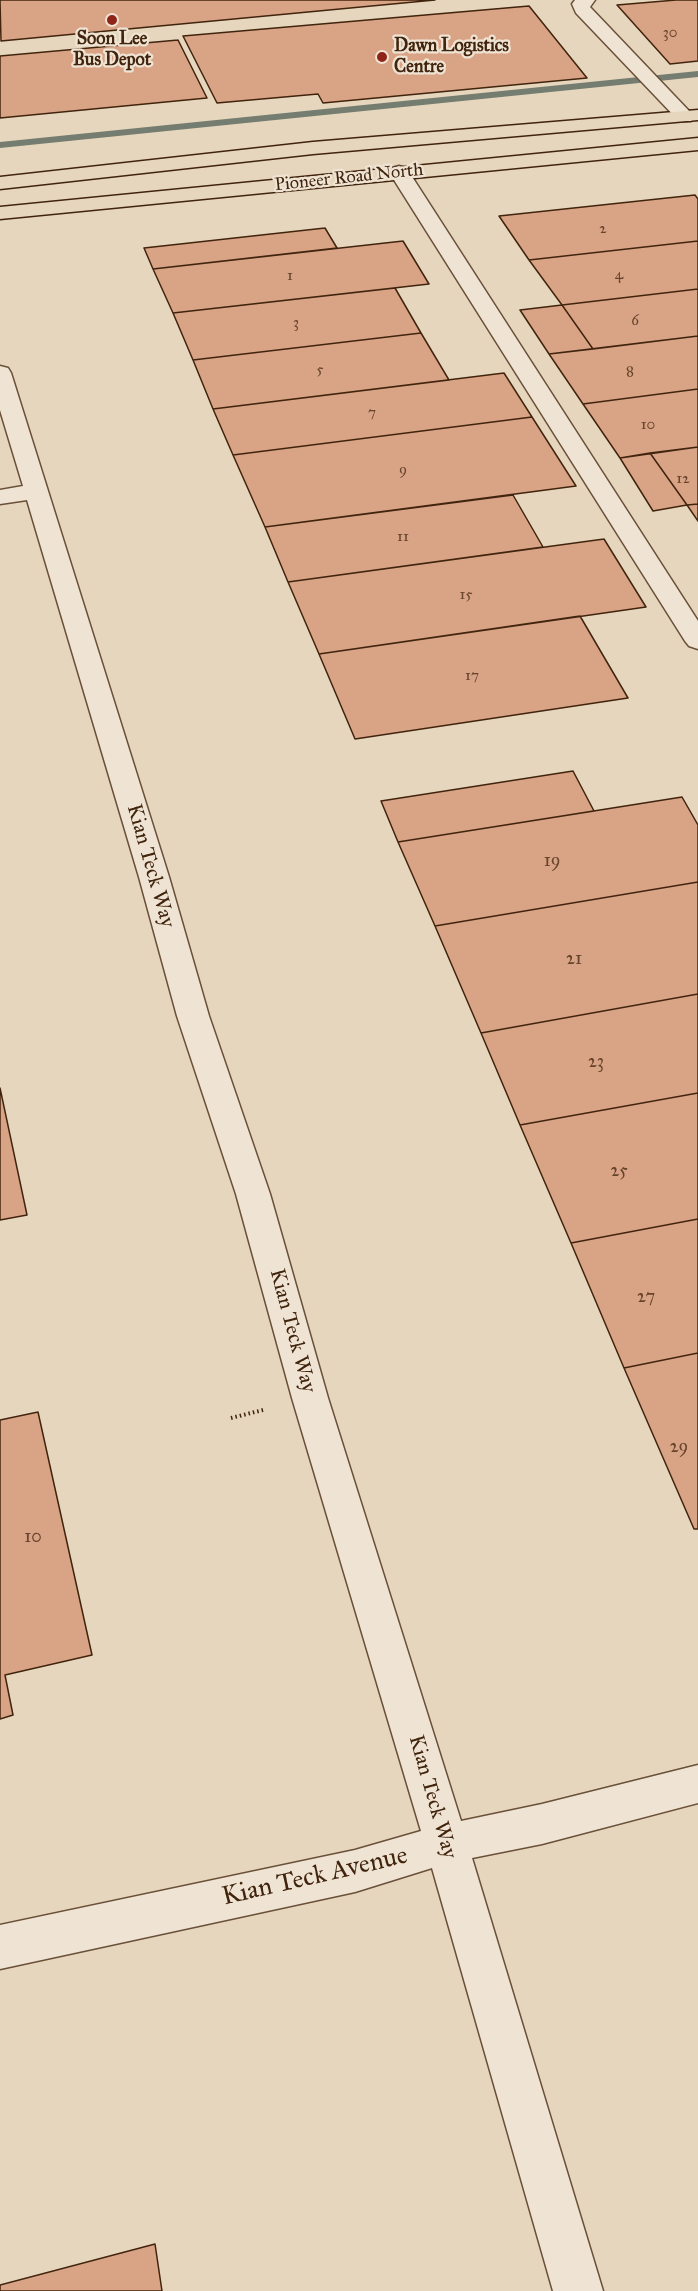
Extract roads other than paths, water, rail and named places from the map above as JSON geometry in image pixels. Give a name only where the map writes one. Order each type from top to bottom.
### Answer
[{"type":"main road","name":"Pioneer Road North","points":[[0,183],[313,148],[691,116]]},
{"type":"main road","name":"Pioneer Road North","points":[[0,213],[698,144]]},
{"type":"street","points":[[587,0],[580,4],[582,9],[648,80],[691,116]]},
{"type":"street","points":[[399,172],[698,640]]},
{"type":"street","name":"Kian Teck Way","points":[[0,373],[154,877],[193,1016],[253,1194],[310,1398],[578,2291]]},
{"type":"street","points":[[0,497],[36,491]]},
{"type":"street","name":"Kian Teck Avenue","points":[[0,1947],[355,1871],[445,1844],[542,1824],[698,1784]]},
{"type":"waterway","points":[[0,145],[698,74]]},
{"type":"place","name":"Soon Lee Bus Depot","points":[[112,20]]},
{"type":"place","name":"Dawn Logistics Centre","points":[[382,57]]}]
